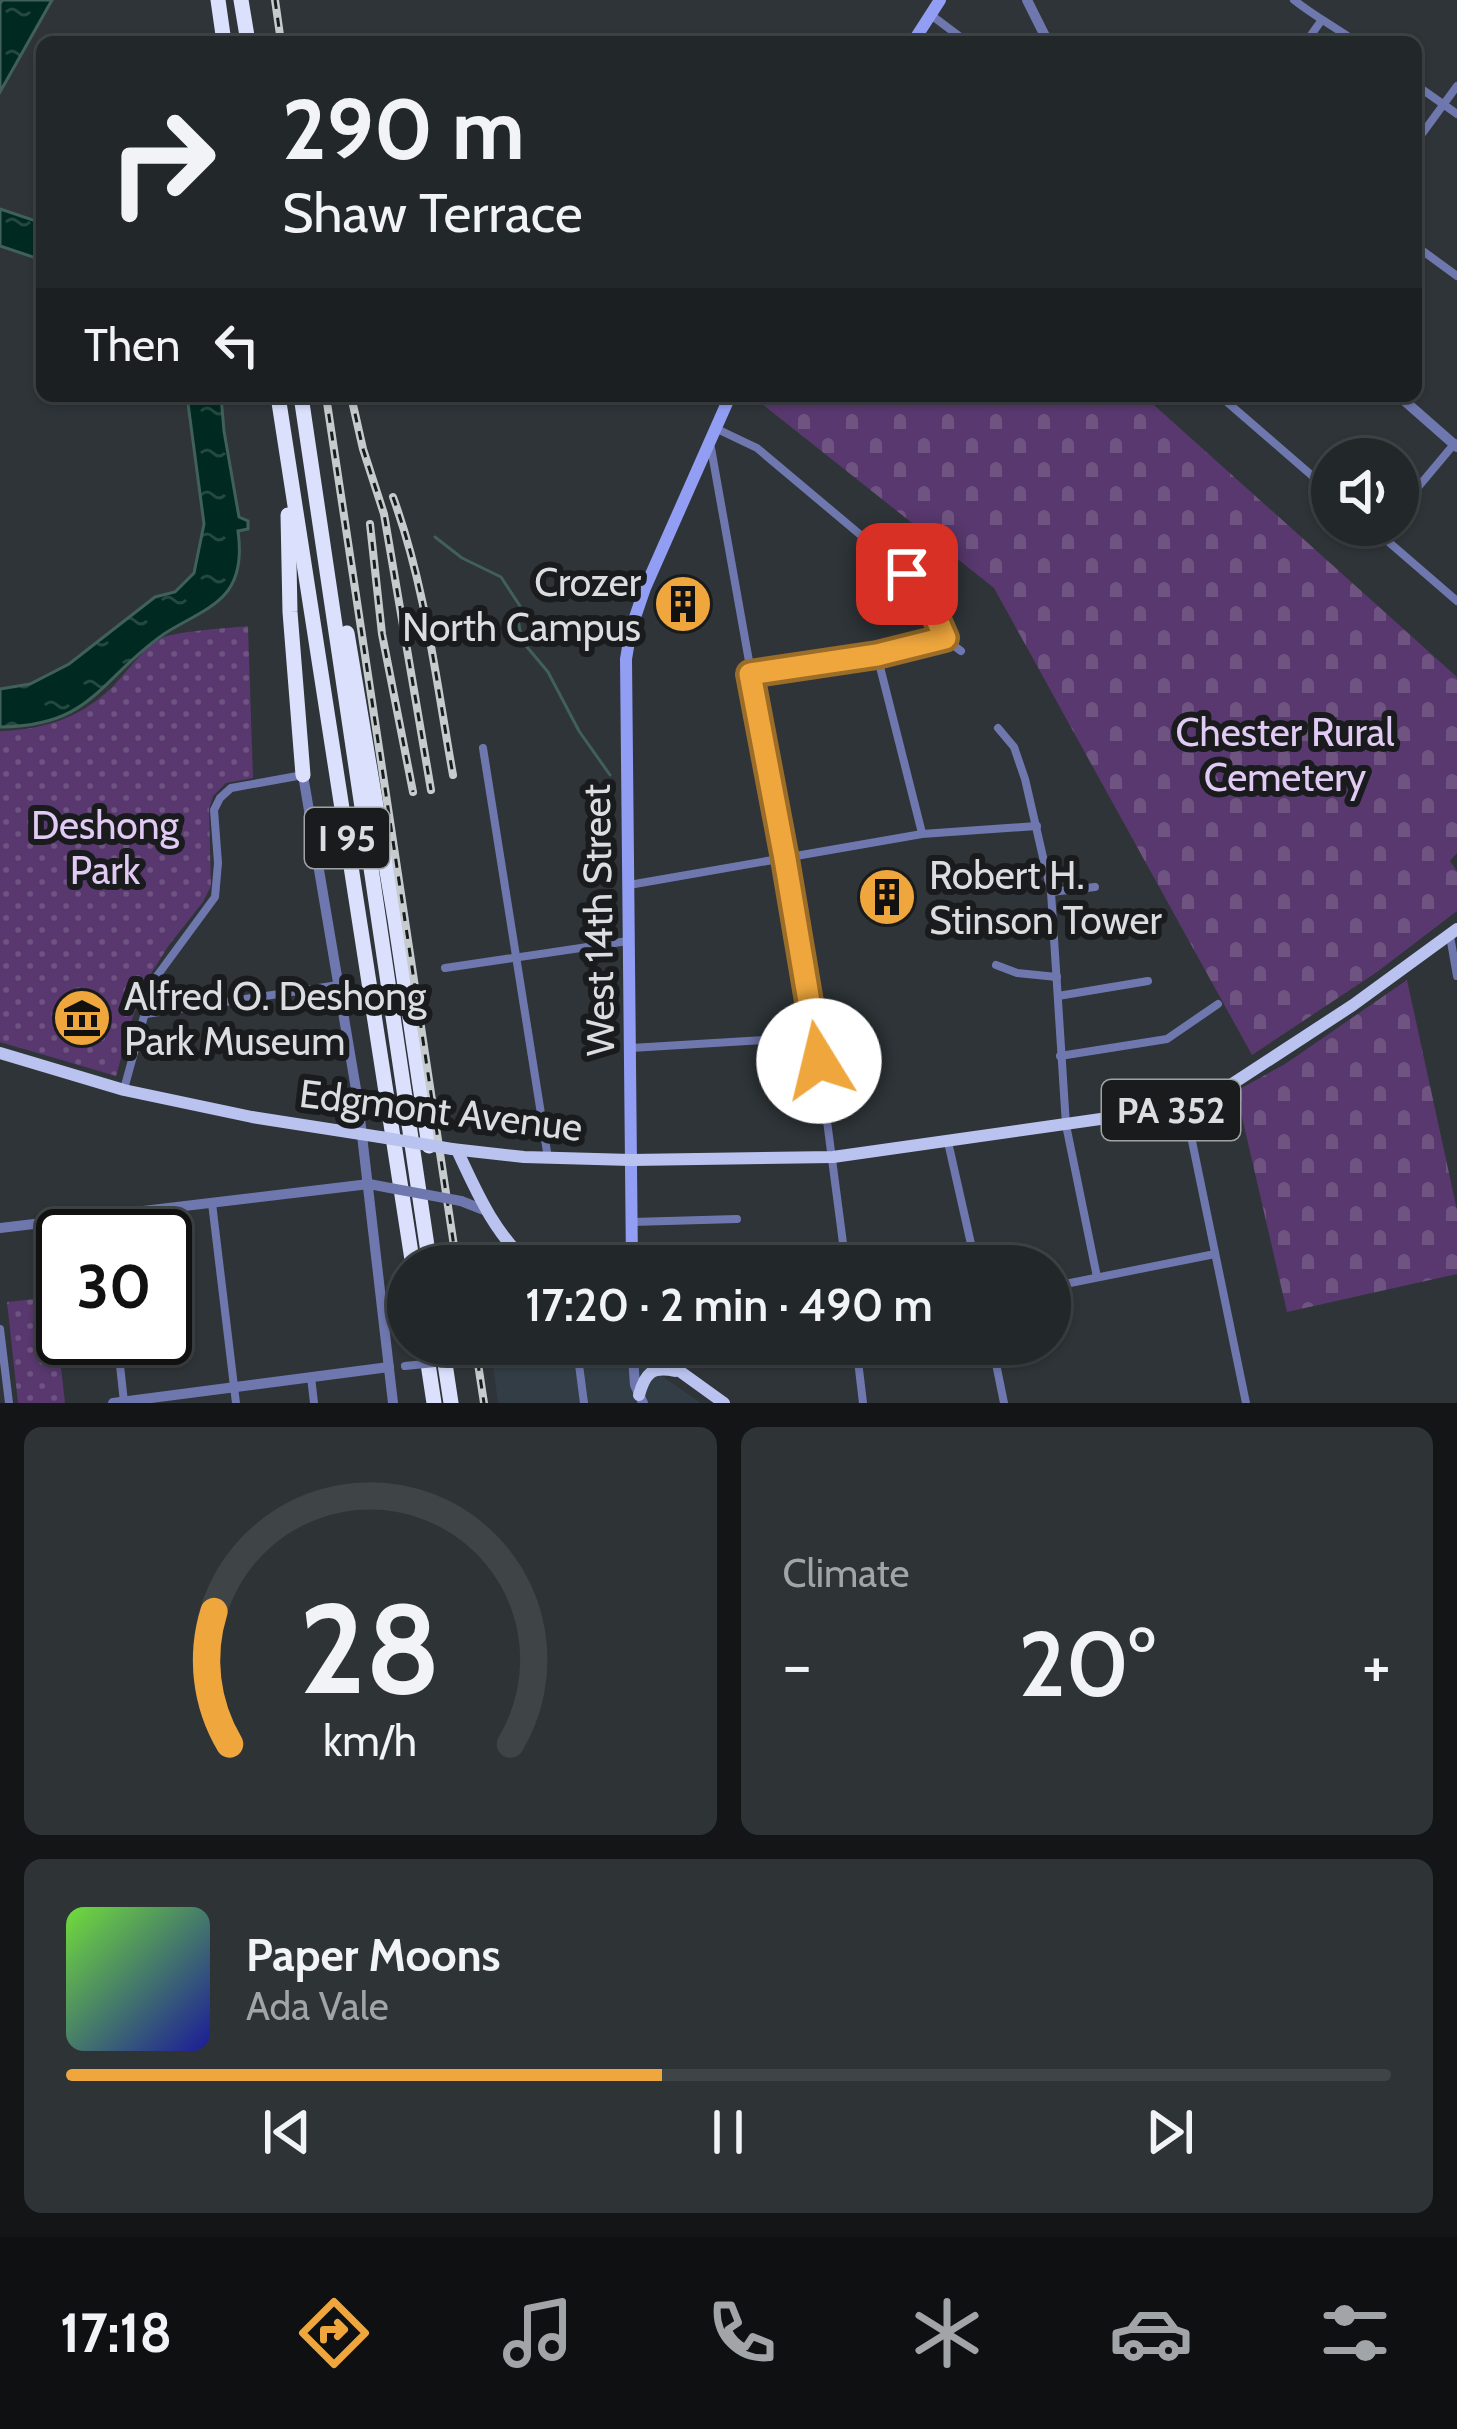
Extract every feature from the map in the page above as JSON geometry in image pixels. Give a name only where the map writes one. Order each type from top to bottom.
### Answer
[{"type":"highway","points":[[218,0],[223,36]]},
{"type":"highway","points":[[242,0],[247,36]]},
{"type":"highway","name":"I 95","points":[[302,402],[427,1245]]},
{"type":"highway","points":[[279,403],[303,776]]},
{"type":"highway","name":"I 95","points":[[279,403],[410,1245]]},
{"type":"highway","points":[[321,527],[344,610],[429,1146]]},
{"type":"highway","points":[[428,1365],[434,1403]]},
{"type":"highway","points":[[445,1365],[451,1403]]},
{"type":"main road","points":[[917,36],[940,0]]},
{"type":"main road","name":"West 14th Street","points":[[632,1245],[626,669],[631,629],[645,588],[727,402]]},
{"type":"main road","name":"Edgmont Avenue","points":[[124,1090],[429,1146],[548,1158],[833,1157],[1186,1107],[1229,1086],[1353,1005],[1453,932]]},
{"type":"main road","name":"PA 352","points":[[0,1053],[124,1090]]},
{"type":"main road","points":[[454,1149],[484,1210],[511,1245]]},
{"type":"main road","points":[[672,1365],[723,1402]]},
{"type":"main road","points":[[641,1399],[644,1378],[654,1369],[680,1371]]},
{"type":"street","points":[[1027,0],[1045,36]]},
{"type":"street","points":[[1294,0],[1348,36]]},
{"type":"street","points":[[931,15],[960,36]]},
{"type":"street","points":[[1310,36],[1321,21]]},
{"type":"street","points":[[1422,134],[1457,86]]},
{"type":"street","points":[[1422,89],[1457,115]]},
{"type":"street","points":[[1422,250],[1457,276]]},
{"type":"street","points":[[1227,402],[1311,475]]},
{"type":"street","points":[[1406,402],[1456,444],[1419,487]]},
{"type":"street","points":[[843,1245],[816,1037],[712,434],[758,448],[907,574],[926,594],[945,638],[961,651]]},
{"type":"street","points":[[1393,546],[1457,601]]},
{"type":"street","points":[[750,674],[877,655],[945,638]]},
{"type":"street","points":[[877,655],[922,834]]},
{"type":"street","points":[[998,728],[1014,747],[1051,892],[1066,1125],[1097,1277]]},
{"type":"street","points":[[483,748],[548,1158]]},
{"type":"street","points":[[124,1090],[154,980],[215,897],[214,810],[220,798],[231,788],[303,776],[362,1133],[393,1403]]},
{"type":"street","points":[[629,884],[922,834],[1036,826]]},
{"type":"street","points":[[1051,892],[1095,887]]},
{"type":"street","points":[[1453,932],[1457,976]]},
{"type":"street","points":[[445,968],[628,940]]},
{"type":"street","points":[[996,964],[1017,973],[1057,977]]},
{"type":"street","points":[[1058,996],[1148,981]]},
{"type":"street","points":[[146,1014],[338,986]]},
{"type":"street","points":[[1060,1056],[1167,1039],[1218,1004]]},
{"type":"street","points":[[630,1048],[816,1037]]},
{"type":"street","points":[[1186,1107],[1246,1403]]},
{"type":"street","points":[[948,1141],[971,1245]]},
{"type":"street","points":[[161,1209],[369,1184],[484,1210]]},
{"type":"street","points":[[212,1203],[236,1403]]},
{"type":"street","points":[[632,1222],[737,1220]]},
{"type":"street","points":[[0,1228],[36,1224]]},
{"type":"street","points":[[1071,1283],[1215,1254]]},
{"type":"street","points":[[0,1329],[9,1403]]},
{"type":"street","points":[[113,1403],[566,1347],[575,1349],[578,1357],[584,1403]]},
{"type":"street","points":[[120,1365],[124,1402]]},
{"type":"street","points":[[635,1365],[641,1399]]},
{"type":"street","points":[[858,1365],[863,1403]]},
{"type":"street","points":[[996,1365],[1004,1403]]},
{"type":"street","points":[[311,1377],[314,1403]]},
{"type":"shaded area","points":[[493,1365],[646,1365],[701,1403],[498,1403]]},
{"type":"green space","name":"Chester Rural Cemetery","points":[[760,402],[1151,402],[1457,677],[1457,853],[1450,861],[1457,871],[1457,911],[1377,972],[1252,1055],[994,588]]},
{"type":"green space","name":"Deshong Park","points":[[248,626],[253,778],[226,783],[213,796],[209,809],[211,886],[147,980],[116,1076],[0,1042],[0,731],[49,724],[92,704],[164,637]]},
{"type":"green space","points":[[1407,980],[1457,1210],[1457,1274],[1287,1312],[1236,1091],[1285,1064]]},
{"type":"green space","points":[[36,1299],[36,1365],[61,1365],[65,1403],[18,1403],[7,1302]]},
{"type":"water","points":[[2,0],[52,0],[0,92],[0,4]]},
{"type":"water","points":[[0,209],[36,221],[36,258],[0,246]]},
{"type":"water","points":[[188,402],[222,402],[239,517],[248,521],[248,529],[238,531],[238,564],[231,586],[213,605],[142,651],[75,709],[31,725],[0,727],[0,689],[30,684],[69,664],[155,597],[175,592],[194,573],[204,524]]},
{"type":"waterway","points":[[435,537],[462,558],[501,577],[522,609],[518,620],[522,641],[548,672],[579,731],[610,775]]},
{"type":"railway","points":[[275,0],[280,36]]},
{"type":"railway","points":[[327,402],[454,1245]]},
{"type":"railway","points":[[352,402],[384,514],[431,790]]},
{"type":"railway","points":[[393,497],[422,600],[453,775]]},
{"type":"railway","points":[[370,524],[382,634],[413,792]]},
{"type":"railway","points":[[478,1365],[484,1403]]},
{"type":"place","name":"Crozer North Campus","points":[[683,604]]},
{"type":"place","name":"Robert H. Stinson Tower","points":[[887,897]]},
{"type":"place","name":"Alfred O. Deshong Park Museum","points":[[82,1018]]},
{"type":"route","points":[[819,1061],[750,674],[877,655],[945,638],[926,594],[907,574]]}]
